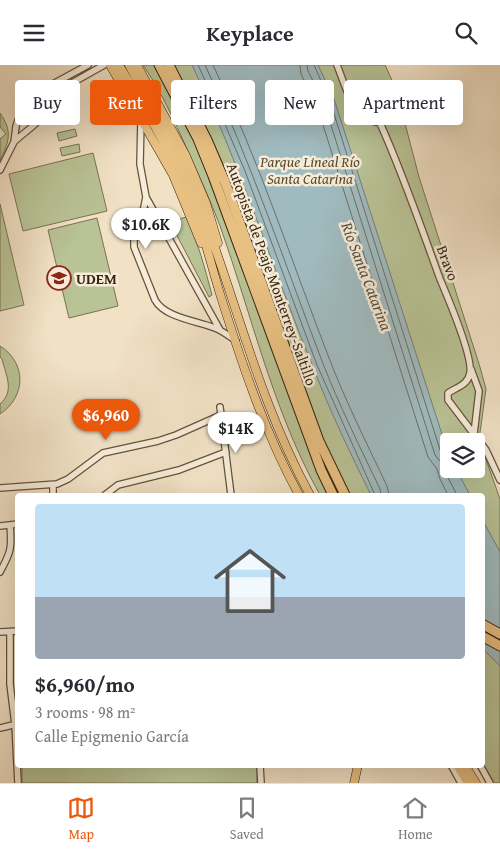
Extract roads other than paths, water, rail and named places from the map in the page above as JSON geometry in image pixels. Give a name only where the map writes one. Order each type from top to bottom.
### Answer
[{"type":"highway","name":"Autopista de Peaje Monterrey-Saltillo","points":[[159,65],[198,139],[213,176],[308,437],[332,493]]},
{"type":"highway","name":"Autopista de Peaje Monterrey-Saltillo","points":[[169,65],[207,140],[225,182],[319,441],[344,493]]},
{"type":"highway","points":[[485,626],[500,634]]},
{"type":"highway","points":[[485,638],[500,646]]},
{"type":"main road","points":[[110,65],[119,80]]},
{"type":"main road","points":[[119,65],[169,152],[210,246],[220,260],[262,389],[288,456],[309,493]]},
{"type":"main road","points":[[129,65],[180,159],[194,189],[210,246],[212,265]]},
{"type":"main road","points":[[136,65],[186,156],[200,186],[220,248],[220,260]]},
{"type":"main road","points":[[145,125],[173,175],[199,239],[212,265],[265,423],[298,493]]},
{"type":"main road","points":[[354,783],[357,768]]},
{"type":"main road","points":[[459,768],[468,783]]},
{"type":"main road","points":[[467,768],[476,783]]},
{"type":"street","points":[[0,170],[14,142],[16,126],[24,103],[40,91],[88,65]]},
{"type":"street","points":[[14,142],[34,125],[50,97],[104,65]]},
{"type":"street","name":"Bravo","points":[[337,65],[353,105],[365,118],[372,122],[380,123],[458,327],[470,364]]},
{"type":"street","points":[[141,125],[140,164],[146,197],[220,329]]},
{"type":"street","points":[[146,197],[139,231],[134,240],[134,247],[156,303],[187,321],[220,329],[236,341]]},
{"type":"street","points":[[470,364],[468,379],[448,393],[447,397],[449,403],[473,433]]},
{"type":"street","points":[[470,364],[479,391],[474,433]]},
{"type":"street","points":[[220,407],[231,493]]},
{"type":"street","points":[[0,488],[53,485],[68,479],[103,453],[176,435],[221,415]]},
{"type":"street","points":[[485,451],[495,467],[500,480]]},
{"type":"street","points":[[108,493],[118,485],[179,470],[226,453]]},
{"type":"street","points":[[53,485],[53,493]]},
{"type":"street","points":[[0,526],[15,524]]},
{"type":"street","points":[[0,572],[10,553],[12,543],[10,525]]},
{"type":"street","points":[[0,631],[15,631]]},
{"type":"street","points":[[10,631],[10,684],[15,717]]},
{"type":"street","points":[[0,728],[15,724]]},
{"type":"street","points":[[17,768],[18,783]]},
{"type":"street","points":[[260,768],[261,783]]},
{"type":"street","points":[[453,768],[461,783]]},
{"type":"street","points":[[482,768],[490,783]]},
{"type":"water","name":"Río Santa Catarina","points":[[192,65],[318,65],[325,80],[265,80],[265,125],[334,125],[334,99],[442,433],[440,433],[440,478],[461,478],[469,493],[370,493],[340,432],[219,125],[255,125],[255,80],[199,80]]},
{"type":"water","points":[[485,524],[500,552],[500,666],[485,651]]},
{"type":"place","name":"UDEM","points":[[59,278]]},
{"type":"park label","name":"Parque Lineal Río Santa Catarina","points":[[310,170]]}]
